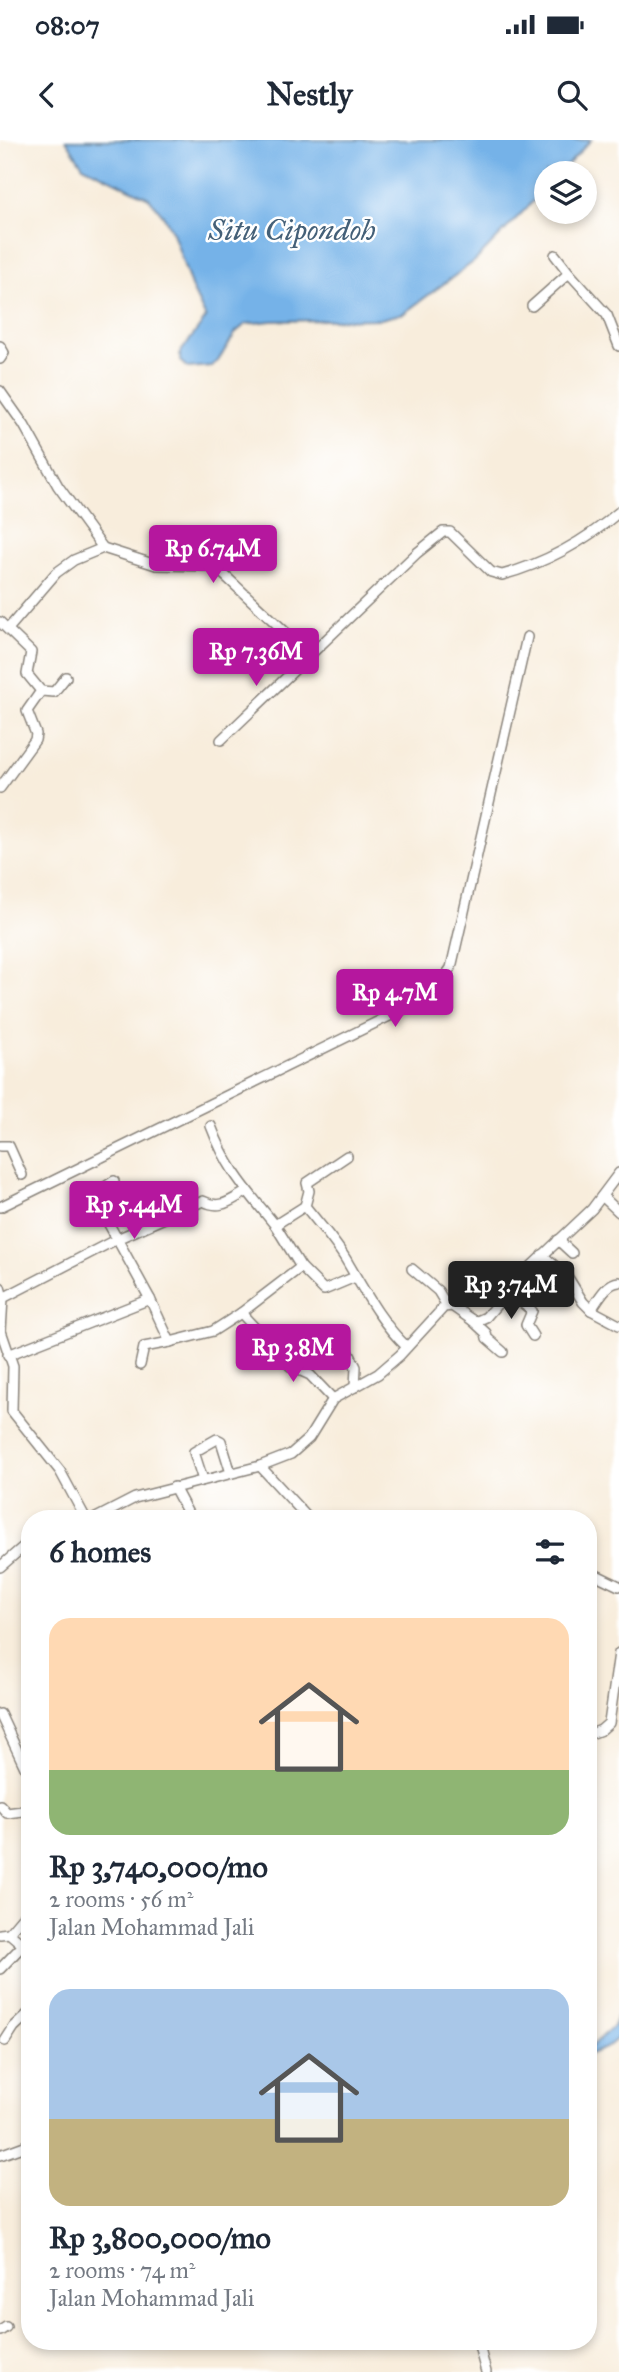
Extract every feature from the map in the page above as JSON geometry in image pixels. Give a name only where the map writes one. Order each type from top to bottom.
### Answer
[{"type":"street","points":[[555,255],[607,315],[619,346]]},
{"type":"street","points":[[533,306],[569,273]]},
{"type":"street","points":[[0,346],[4,353],[0,359]]},
{"type":"street","points":[[0,391],[24,425],[58,486],[103,548],[156,565],[212,566],[220,570],[311,656]]},
{"type":"street","points":[[221,740],[408,561],[443,532],[450,532],[491,572],[502,575],[567,549],[587,538],[619,512]]},
{"type":"street","points":[[41,691],[27,674],[31,652],[3,628],[56,573],[74,560],[103,548]]},
{"type":"street","points":[[0,1207],[420,1001],[438,987],[451,968],[527,637]]},
{"type":"street","points":[[41,691],[54,692],[66,677]]},
{"type":"street","points":[[0,788],[35,740],[36,734],[27,712],[41,691]]},
{"type":"street","points":[[211,1126],[222,1156],[246,1192],[275,1225],[301,1267],[324,1290],[355,1277]]},
{"type":"street","points":[[0,1146],[9,1146],[22,1175]]},
{"type":"street","points":[[275,1225],[305,1206],[309,1191],[307,1183],[346,1156]]},
{"type":"street","points":[[472,1320],[486,1317],[542,1255],[584,1217],[619,1173]]},
{"type":"street","points":[[114,1181],[93,1195],[150,1299],[170,1342]]},
{"type":"street","points":[[3,1298],[117,1240],[203,1201],[211,1206],[218,1206],[246,1192]]},
{"type":"street","points":[[602,1196],[619,1212]]},
{"type":"street","points":[[305,1206],[347,1261],[390,1331],[407,1347]]},
{"type":"street","points":[[558,1240],[572,1253]]},
{"type":"street","points":[[542,1255],[568,1276],[583,1302],[591,1310],[619,1325]]},
{"type":"street","points":[[140,1365],[144,1347],[213,1331],[301,1267]]},
{"type":"street","points":[[412,1269],[438,1291],[447,1306],[472,1320],[503,1352]]},
{"type":"street","points":[[591,1310],[608,1287],[619,1282]]},
{"type":"street","points":[[0,1287],[3,1298],[1,1331],[13,1366],[12,1411],[60,1471],[81,1510]]},
{"type":"street","points":[[508,1291],[532,1311],[526,1325],[533,1336]]},
{"type":"street","points":[[8,1355],[150,1299]]},
{"type":"street","points":[[112,1510],[135,1498],[282,1459],[300,1448],[309,1438],[333,1399],[378,1374],[447,1306]]},
{"type":"street","points":[[241,1313],[290,1366],[310,1375],[333,1399]]},
{"type":"street","points":[[348,1351],[356,1367],[355,1387]]},
{"type":"street","points":[[203,1480],[194,1452],[217,1439],[221,1441],[231,1473]]},
{"type":"street","points":[[260,1466],[301,1510]]},
{"type":"street","points":[[174,1487],[186,1510]]},
{"type":"street","points":[[0,1567],[21,1549]]},
{"type":"street","points":[[597,1575],[619,1586]]},
{"type":"street","points":[[597,1731],[609,1723],[619,1653]]},
{"type":"street","points":[[0,1714],[21,1759]]},
{"type":"street","points":[[0,1805],[7,1813],[21,1811]]},
{"type":"street","points":[[21,1917],[4,1933],[21,1945]]},
{"type":"street","points":[[1,1969],[21,1952]]},
{"type":"street","points":[[5,2041],[21,2020]]},
{"type":"street","points":[[0,2155],[21,2147]]},
{"type":"street","points":[[480,2350],[486,2372]]},
{"type":"water","name":"Situ Cipondoh","points":[[66,140],[591,140],[571,161],[534,161],[534,200],[476,260],[404,313],[381,319],[246,324],[236,332],[218,361],[211,366],[188,368],[180,361],[180,353],[206,318],[192,289],[173,233],[149,198],[83,166]]},
{"type":"water","points":[[619,2010],[619,2037],[597,2052],[597,2041],[614,2025]]}]
